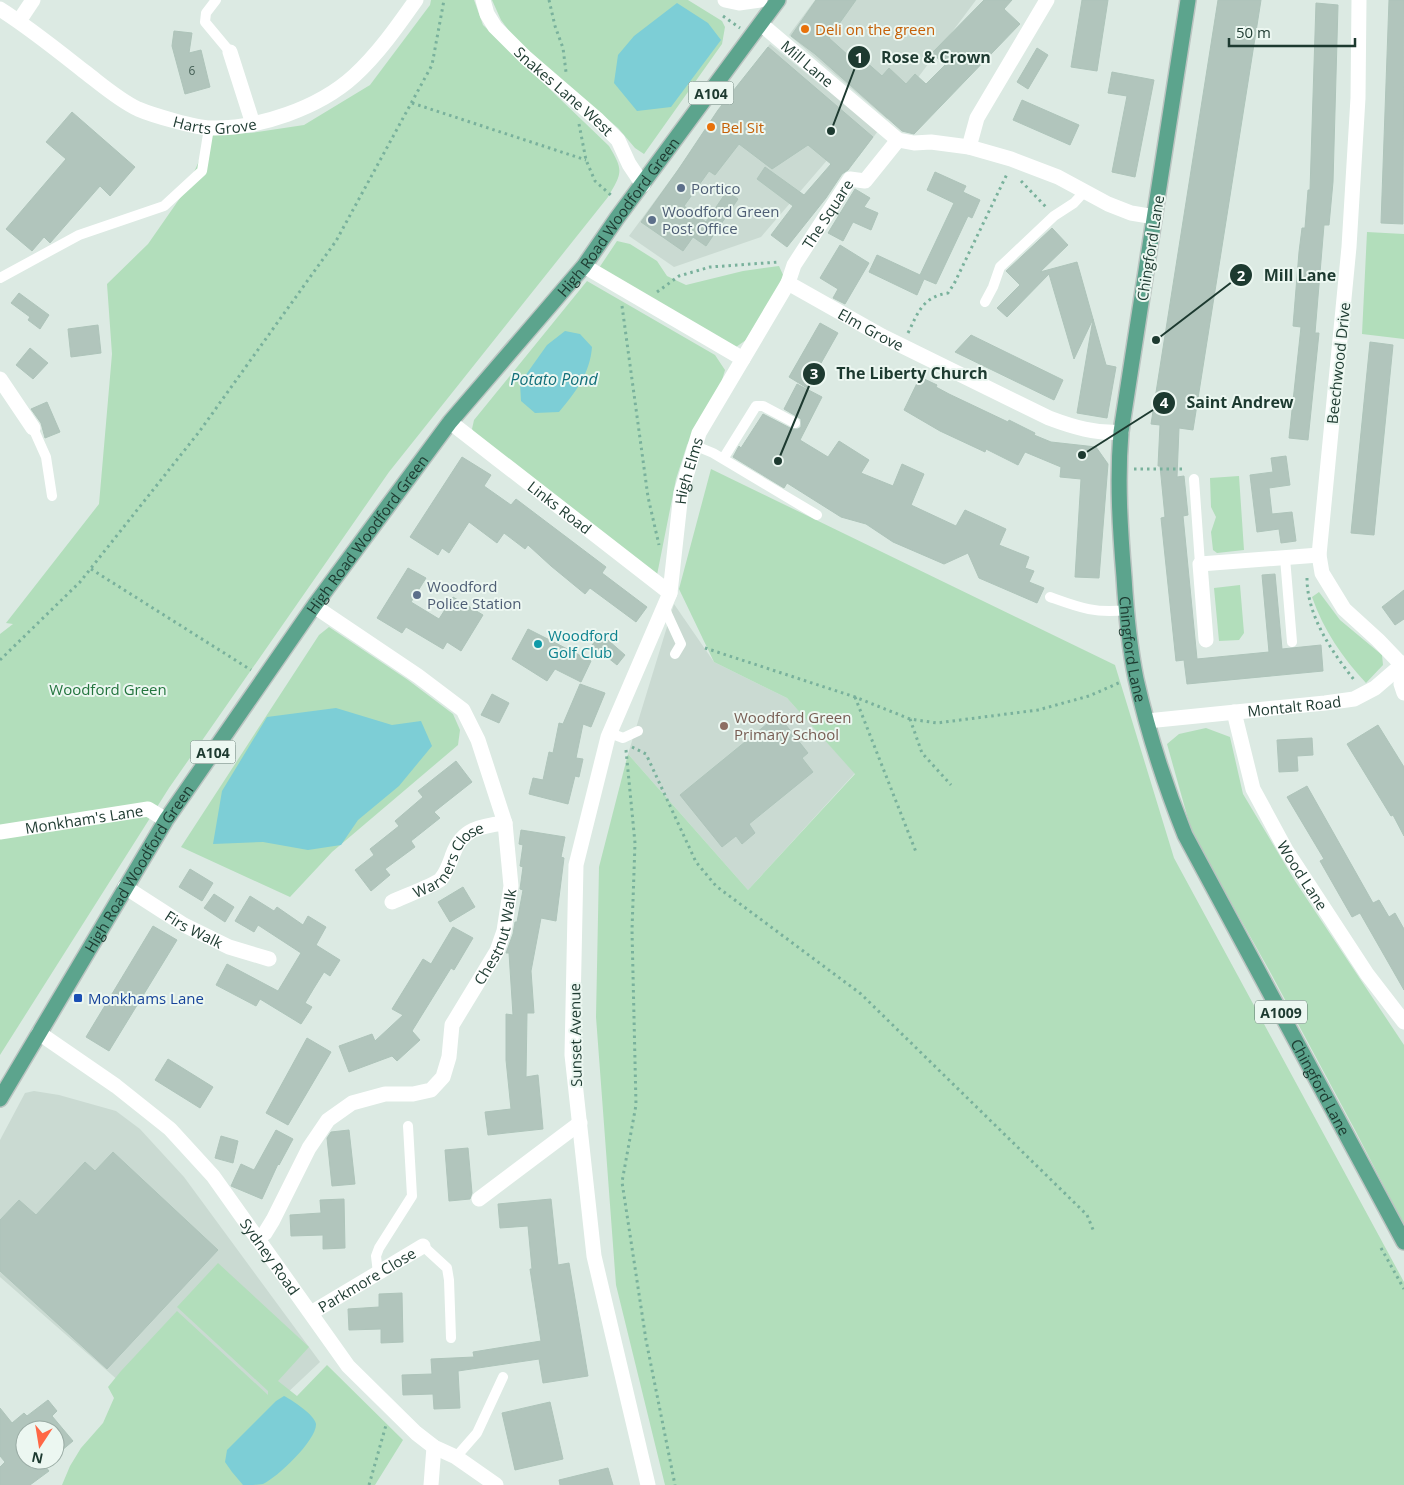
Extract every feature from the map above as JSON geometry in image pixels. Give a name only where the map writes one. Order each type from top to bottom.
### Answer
[{"type":"main road","name":"High Road Woodford Green","points":[[0,1099],[166,820],[314,606],[450,422],[584,266],[778,0]]},
{"type":"main road","name":"Chingford Lane","points":[[1188,0],[1156,217],[1121,432],[1118,470],[1126,610],[1136,680],[1164,781],[1185,836],[1404,1242]]},
{"type":"street","points":[[19,21],[33,0]]},
{"type":"street","name":"Harts Grove","points":[[0,9],[19,21],[114,94],[137,108],[161,117],[209,128],[253,124],[296,111],[331,94],[353,77],[382,46],[416,0]]},
{"type":"street","name":"Snakes Lane West","points":[[483,0],[487,14],[495,26],[526,58],[598,120],[618,140],[629,164],[643,185]]},
{"type":"street","points":[[722,6],[760,0]]},
{"type":"street","points":[[969,147],[977,118],[1046,0]]},
{"type":"street","name":"Beechwood Drive","points":[[1359,0],[1358,98],[1349,247],[1313,555],[1331,591],[1344,610],[1403,664]]},
{"type":"street","name":"Mill Lane","points":[[757,30],[898,140]]},
{"type":"street","points":[[230,52],[253,124]]},
{"type":"street","points":[[898,140],[969,147],[1014,160],[1058,177],[1108,204],[1131,212],[1156,217]]},
{"type":"street","name":"The Square","points":[[788,283],[794,265],[850,179],[865,181],[898,140]]},
{"type":"street","points":[[584,266],[743,359]]},
{"type":"street","name":"Elm Grove","points":[[788,283],[902,346],[1049,418],[1073,427],[1097,432],[1121,432]]},
{"type":"street","name":"High Elms","points":[[667,600],[681,493],[699,433],[788,283]]},
{"type":"street","points":[[0,379],[33,428]]},
{"type":"street","name":"Links Road","points":[[450,422],[667,600]]},
{"type":"street","points":[[1206,640],[1200,564],[1313,555]]},
{"type":"street","name":"Sunset Avenue","points":[[648,1485],[594,1256],[572,1056],[576,865],[610,733],[667,600]]},
{"type":"street","name":"Chestnut Walk","points":[[256,1239],[265,1233],[309,1148],[328,1120],[352,1103],[385,1094],[413,1094],[431,1090],[443,1077],[449,1058],[452,1025],[496,951],[504,931],[511,886],[505,823],[478,740],[463,710],[418,676],[314,606]]},
{"type":"street","points":[[1403,664],[1401,684],[1404,693]]},
{"type":"street","name":"Montalt Road","points":[[1147,721],[1354,699],[1375,688],[1403,664]]},
{"type":"street","name":"Wood Lane","points":[[1234,712],[1253,789],[1286,850],[1368,974],[1404,1022]]},
{"type":"street","name":"Monkham's Lane","points":[[0,832],[148,809],[166,820]]},
{"type":"street","name":"Warners Close","points":[[392,902],[440,880],[448,867],[456,847],[467,832],[486,825],[505,823]]},
{"type":"street","name":"Firs Walk","points":[[125,887],[184,925],[229,947],[269,958]]},
{"type":"street","name":"Sydney Road","points":[[39,1033],[116,1086],[170,1129],[213,1176],[348,1366],[416,1433],[434,1447],[456,1457],[496,1485]]},
{"type":"street","points":[[479,1199],[580,1123]]},
{"type":"street","name":"Parkmore Close","points":[[311,1313],[423,1246]]},
{"type":"street","points":[[431,1485],[434,1447]]},
{"type":"lane","points":[[216,0],[206,13],[205,22],[230,52]]},
{"type":"lane","points":[[0,278],[78,235],[164,206],[202,171],[209,128]]},
{"type":"lane","points":[[985,302],[994,286],[1000,267],[1054,216],[1074,203],[1084,192]]},
{"type":"lane","points":[[723,459],[756,406],[763,406],[795,423]]},
{"type":"lane","points":[[33,428],[46,457],[52,496]]},
{"type":"lane","points":[[696,446],[713,453],[817,515]]},
{"type":"lane","points":[[1194,479],[1200,564]]},
{"type":"lane","points":[[1285,558],[1292,642]]},
{"type":"lane","points":[[1050,597],[1084,610],[1113,612],[1126,610]]},
{"type":"lane","points":[[667,600],[681,644],[675,654]]},
{"type":"lane","points":[[610,733],[623,738],[638,731]]},
{"type":"lane","points":[[378,1273],[376,1256],[378,1248],[412,1196],[408,1126]]},
{"type":"lane","points":[[423,1246],[447,1268],[450,1280],[451,1338]]},
{"type":"lane","points":[[456,1457],[477,1433],[502,1377]]},
{"type":"path","points":[[0,660],[80,582],[199,432],[336,241],[432,65],[444,0]]},
{"type":"path","points":[[549,0],[554,26],[563,48],[568,86],[574,100],[586,160],[595,181],[625,208]]},
{"type":"path","points":[[722,6],[733,25],[757,30]]},
{"type":"path","points":[[412,103],[586,160]]},
{"type":"path","points":[[902,346],[920,309],[927,300],[938,294],[948,293],[954,284],[1008,173],[1023,182],[1054,216]]},
{"type":"path","points":[[643,300],[679,276],[710,267],[779,262],[794,265]]},
{"type":"path","points":[[620,288],[648,497],[661,555]]},
{"type":"path","points":[[1131,470],[1191,469],[1194,479]]},
{"type":"path","points":[[1313,555],[1307,591],[1315,616],[1336,658],[1364,694]]},
{"type":"path","points":[[91,568],[264,679]]},
{"type":"path","points":[[705,648],[855,697],[910,719],[938,723],[1038,710],[1089,696],[1125,681]]},
{"type":"path","points":[[855,697],[916,852]]},
{"type":"path","points":[[910,719],[922,753],[951,785]]},
{"type":"path","points":[[675,1485],[646,1340],[622,1182],[636,1105],[632,930],[635,843],[625,743],[646,754],[696,862],[716,886],[861,994],[1087,1215],[1094,1232]]},
{"type":"path","points":[[1381,1248],[1404,1289]]},
{"type":"path","points":[[370,1485],[391,1408]]},
{"type":"shaded area","points":[[815,0],[976,0],[887,119],[789,35]]},
{"type":"shaded area","points":[[770,44],[878,131],[859,156],[841,144],[761,237],[674,267],[629,236]]},
{"type":"shaded area","name":"Woodford Green Primary School","points":[[674,604],[714,662],[787,698],[855,773],[748,890],[628,754]]},
{"type":"shaded area","points":[[34,1091],[59,1095],[116,1111],[140,1129],[184,1177],[320,1362],[216,1460],[120,1382],[0,1277],[0,1140],[25,1093]]},
{"type":"green space","name":"Woodford Green","points":[[431,0],[474,0],[483,25],[609,146],[619,167],[616,182],[608,197],[389,472],[169,788],[0,1055],[0,634],[13,624],[6,623],[99,504],[112,354],[107,284],[148,244],[187,188],[211,134],[251,133],[304,125],[370,85],[430,5]]},
{"type":"green space","points":[[492,0],[688,0],[722,21],[725,27],[722,44],[644,154],[635,148],[618,128],[512,35],[501,20]]},
{"type":"green space","points":[[1367,232],[1404,234],[1404,339],[1362,334]]},
{"type":"green space","points":[[617,241],[630,244],[657,261],[667,276],[686,285],[743,271],[779,266],[784,277],[746,340],[736,347],[599,268]]},
{"type":"green space","points":[[587,281],[715,355],[725,370],[718,394],[687,445],[676,479],[657,575],[476,435],[472,429],[474,420]]},
{"type":"green space","points":[[711,469],[1115,665],[1174,858],[1404,1282],[1404,1485],[665,1485],[616,1285],[596,1017],[599,867],[628,754],[748,890],[855,774],[787,698],[714,662],[679,589]]},
{"type":"green space","points":[[1239,476],[1244,550],[1217,553],[1213,550],[1211,532],[1216,517],[1211,507],[1210,478]]},
{"type":"green space","points":[[1240,585],[1244,633],[1239,640],[1219,641],[1214,588]]},
{"type":"green space","points":[[1319,592],[1340,620],[1382,655],[1383,665],[1366,683],[1349,663],[1322,621],[1312,597]]},
{"type":"green space","points":[[329,627],[408,680],[453,714],[460,730],[458,745],[332,852],[290,897],[181,847],[319,635]]},
{"type":"green space","points":[[1206,728],[1230,737],[1243,794],[1295,881],[1404,1045],[1404,1225],[1269,970],[1192,833],[1167,744],[1179,734]]},
{"type":"green space","points":[[218,1263],[309,1347],[278,1381],[297,1396],[327,1365],[403,1440],[375,1485],[62,1485],[70,1466],[81,1448],[103,1423],[114,1398],[108,1387],[177,1311],[268,1395],[268,1391],[177,1307]]},
{"type":"water","points":[[677,3],[708,23],[721,40],[671,107],[637,111],[614,83],[618,55],[634,36]]},
{"type":"water","name":"Potato Pond","points":[[565,331],[580,334],[592,347],[585,374],[576,390],[559,412],[535,413],[521,401],[520,383],[547,345]]},
{"type":"water","points":[[336,708],[392,725],[421,721],[432,746],[399,786],[358,820],[341,845],[308,850],[263,842],[213,844],[222,791],[267,717]]},
{"type":"water","points":[[284,1396],[312,1416],[316,1424],[315,1431],[295,1458],[269,1480],[263,1484],[243,1485],[225,1462],[227,1450],[276,1401]]},
{"type":"building","points":[[816,0],[856,0],[829,38],[859,65],[864,60],[882,76],[889,68],[906,84],[915,74],[926,84],[945,65],[932,53],[984,0],[1012,0],[1004,9],[1020,24],[914,134],[902,131],[815,54],[791,36]]},
{"type":"building","points":[[1082,0],[1108,0],[1097,71],[1071,67]]},
{"type":"building","points":[[1218,0],[1261,0],[1193,430],[1179,428],[1177,477],[1184,476],[1188,515],[1183,516],[1197,659],[1269,652],[1262,575],[1275,574],[1282,649],[1321,645],[1323,671],[1187,684],[1184,660],[1176,661],[1161,518],[1165,517],[1160,466],[1158,466],[1160,425],[1151,424]]},
{"type":"building","points":[[1389,0],[1404,0],[1403,224],[1381,223]]},
{"type":"building","points":[[1316,3],[1338,5],[1333,182],[1329,225],[1324,225],[1315,333],[1319,333],[1308,440],[1289,438],[1301,327],[1293,326],[1299,252],[1302,228],[1305,228],[1308,190],[1310,190]]},
{"type":"building","points":[[174,31],[192,33],[189,53],[201,50],[210,87],[185,94],[172,46]]},
{"type":"building","points":[[768,47],[873,137],[848,170],[842,174],[826,198],[787,247],[771,235],[793,206],[757,179],[765,167],[804,195],[831,164],[808,145],[772,169],[739,144],[715,175],[709,171],[684,206],[706,222],[727,191],[738,199],[706,246],[693,237],[683,251],[641,222],[718,110]]},
{"type":"building","points":[[1037,48],[1048,55],[1028,89],[1017,82]]},
{"type":"building","points":[[1112,72],[1154,80],[1135,177],[1112,172],[1127,96],[1108,93]]},
{"type":"building","points":[[1022,100],[1079,125],[1070,145],[1013,120]]},
{"type":"building","points":[[72,112],[135,167],[110,196],[100,186],[50,243],[44,237],[32,251],[6,229],[66,159],[46,142]]},
{"type":"building","points":[[935,172],[966,186],[963,192],[980,200],[972,218],[968,216],[936,284],[924,279],[917,295],[869,272],[877,255],[920,275],[954,203],[927,190]]},
{"type":"building","points":[[855,189],[870,198],[864,207],[878,213],[871,230],[853,222],[843,241],[828,233]]},
{"type":"building","points":[[1052,228],[1068,245],[1040,272],[1077,262],[1106,365],[1116,367],[1107,418],[1077,413],[1093,319],[1074,359],[1049,274],[1007,317],[997,308],[1020,285],[1006,271]]},
{"type":"building","points":[[840,245],[869,263],[845,304],[833,298],[838,289],[820,278]]},
{"type":"building","points":[[19,293],[49,315],[40,329],[28,320],[30,317],[11,303]]},
{"type":"building","points":[[820,323],[838,333],[807,388],[789,377]]},
{"type":"building","points":[[98,325],[101,353],[71,357],[68,329]]},
{"type":"building","points":[[971,335],[1063,380],[1054,400],[955,352]]},
{"type":"building","points":[[1370,342],[1393,345],[1374,535],[1351,533]]},
{"type":"building","points":[[30,348],[48,363],[33,379],[16,365]]},
{"type":"building","points":[[920,377],[937,385],[936,387],[949,394],[1008,422],[1009,420],[1035,433],[1034,435],[1051,442],[1096,447],[1108,464],[1099,578],[1075,577],[1081,479],[1060,477],[1061,467],[1025,452],[1018,465],[986,449],[985,452],[940,431],[904,410]]},
{"type":"building","points":[[797,384],[822,397],[800,440],[828,457],[839,441],[869,460],[861,473],[893,486],[902,464],[924,474],[911,505],[956,526],[965,510],[1006,529],[999,545],[1029,557],[1025,568],[1034,571],[1029,582],[1044,588],[1037,603],[979,578],[968,553],[944,564],[893,542],[866,524],[841,517],[787,483],[784,488],[733,457],[763,414],[792,429],[801,427],[801,419],[784,409]]},
{"type":"building","points":[[47,402],[60,432],[45,438],[41,423],[31,409]]},
{"type":"building","points":[[1286,456],[1290,485],[1269,488],[1272,514],[1292,512],[1296,541],[1281,543],[1279,529],[1257,532],[1250,475],[1273,472],[1271,458]]},
{"type":"building","points":[[462,457],[491,475],[484,486],[511,505],[516,499],[606,567],[602,573],[647,607],[636,622],[590,588],[585,594],[528,545],[525,549],[504,533],[497,543],[469,522],[449,553],[442,548],[438,555],[410,537]]},
{"type":"building","points":[[408,568],[426,578],[411,602],[439,619],[453,597],[483,615],[461,651],[447,642],[443,649],[406,627],[402,633],[377,618]]},
{"type":"building","points":[[1404,590],[1404,619],[1395,625],[1382,607]]},
{"type":"building","name":"Woodford Golf Club","points":[[528,629],[591,661],[581,682],[555,669],[547,681],[512,659]]},
{"type":"building","points":[[601,634],[625,655],[617,665],[592,645]]},
{"type":"building","points":[[580,684],[605,693],[591,727],[583,724],[576,758],[583,759],[579,777],[575,776],[568,804],[529,794],[533,778],[543,780],[549,752],[553,753],[559,723],[563,724]]},
{"type":"building","points":[[492,694],[509,703],[499,723],[481,715]]},
{"type":"building","points":[[778,715],[808,753],[802,758],[813,772],[749,824],[755,833],[742,844],[736,836],[722,847],[680,795]]},
{"type":"building","points":[[1378,725],[1404,767],[1404,836],[1393,815],[1391,816],[1347,744]]},
{"type":"building","points":[[1312,738],[1313,755],[1297,756],[1298,771],[1279,772],[1277,740]]},
{"type":"building","points":[[456,761],[472,782],[434,812],[440,818],[411,841],[415,847],[385,869],[390,875],[371,891],[355,870],[374,855],[370,849],[399,826],[395,821],[423,797],[418,791]]},
{"type":"building","points":[[1307,786],[1373,903],[1379,900],[1389,917],[1395,913],[1404,929],[1404,990],[1360,913],[1352,917],[1320,861],[1324,859],[1287,797]]},
{"type":"building","points":[[521,830],[565,837],[561,857],[564,858],[556,921],[541,918],[531,971],[534,1013],[527,1013],[526,1077],[538,1075],[543,1129],[488,1135],[485,1112],[511,1109],[506,1060],[506,1014],[513,1015],[509,953],[506,953],[515,922],[517,922],[523,890],[520,889],[523,867],[520,866],[523,845],[519,844]]},
{"type":"building","points":[[190,869],[213,883],[202,901],[179,887]]},
{"type":"building","points":[[463,887],[475,907],[450,922],[438,902]]},
{"type":"building","points":[[214,894],[234,907],[225,922],[204,908]]},
{"type":"building","points":[[250,896],[274,911],[277,907],[303,925],[308,916],[326,927],[316,945],[340,960],[330,976],[324,972],[314,988],[305,1003],[312,1007],[301,1024],[260,999],[256,1006],[216,985],[227,964],[278,991],[301,953],[258,925],[254,932],[235,921]]},
{"type":"building","points":[[153,926],[177,940],[109,1051],[86,1037]]},
{"type":"building","points":[[453,927],[473,938],[454,970],[451,968],[412,1031],[420,1040],[397,1061],[392,1056],[349,1072],[339,1046],[372,1034],[375,1041],[403,1015],[392,1009],[423,959],[431,964]]},
{"type":"building","points":[[307,1038],[331,1052],[288,1125],[266,1113]]},
{"type":"building","points":[[168,1059],[213,1087],[200,1108],[155,1080]]},
{"type":"building","points":[[276,1130],[293,1139],[278,1164],[262,1199],[231,1186],[241,1164],[254,1170]]},
{"type":"building","points":[[349,1130],[355,1184],[332,1186],[327,1138],[331,1132]]},
{"type":"building","points":[[221,1136],[238,1141],[233,1163],[215,1158]]},
{"type":"building","points":[[468,1148],[472,1193],[470,1199],[449,1201],[445,1150]]},
{"type":"building","points":[[113,1152],[218,1250],[107,1369],[0,1271],[0,1220],[19,1200],[36,1215],[85,1162],[95,1171]]},
{"type":"building","points":[[344,1199],[345,1248],[323,1249],[323,1235],[291,1236],[290,1215],[321,1213],[320,1200]]},
{"type":"building","points":[[551,1199],[558,1265],[569,1263],[588,1376],[543,1383],[539,1359],[458,1371],[460,1408],[434,1409],[433,1394],[403,1395],[402,1375],[432,1374],[431,1359],[474,1357],[473,1352],[541,1341],[530,1269],[532,1269],[528,1226],[500,1228],[498,1204]]},
{"type":"building","points":[[402,1293],[403,1342],[381,1343],[381,1329],[349,1330],[348,1309],[379,1307],[379,1294]]},
{"type":"building","points":[[48,1400],[57,1411],[52,1416],[55,1420],[16,1420],[24,1413],[27,1416]]},
{"type":"building","points":[[550,1402],[563,1459],[515,1470],[502,1413]]},
{"type":"building","points":[[0,1408],[12,1423],[15,1420],[15,1470],[49,1471],[30,1485],[0,1485],[0,1467],[5,1462],[0,1456]]},
{"type":"building","points":[[65,1431],[73,1441],[65,1448]]},
{"type":"building","points":[[608,1468],[613,1485],[560,1485],[559,1480]]},
{"type":"place","name":"Deli on the green","points":[[805,29]]},
{"type":"place","name":"Bel Sit","points":[[711,127]]},
{"type":"place","name":"Rose & Crown","points":[[831,131]]},
{"type":"place","name":"Portico","points":[[681,188]]},
{"type":"place","name":"Woodford Green Post Office","points":[[652,220]]},
{"type":"place","name":"Mill Lane","points":[[1156,340]]},
{"type":"place","name":"Saint Andrew","points":[[1082,455]]},
{"type":"place","name":"The Liberty Church","points":[[778,461]]},
{"type":"place","name":"Woodford Police Station","points":[[417,595]]},
{"type":"place","name":"Woodford Golf Club","points":[[538,644]]},
{"type":"place","name":"Woodford Green Primary School","points":[[724,726]]},
{"type":"place","name":"Monkhams Lane","points":[[78,998]]}]
